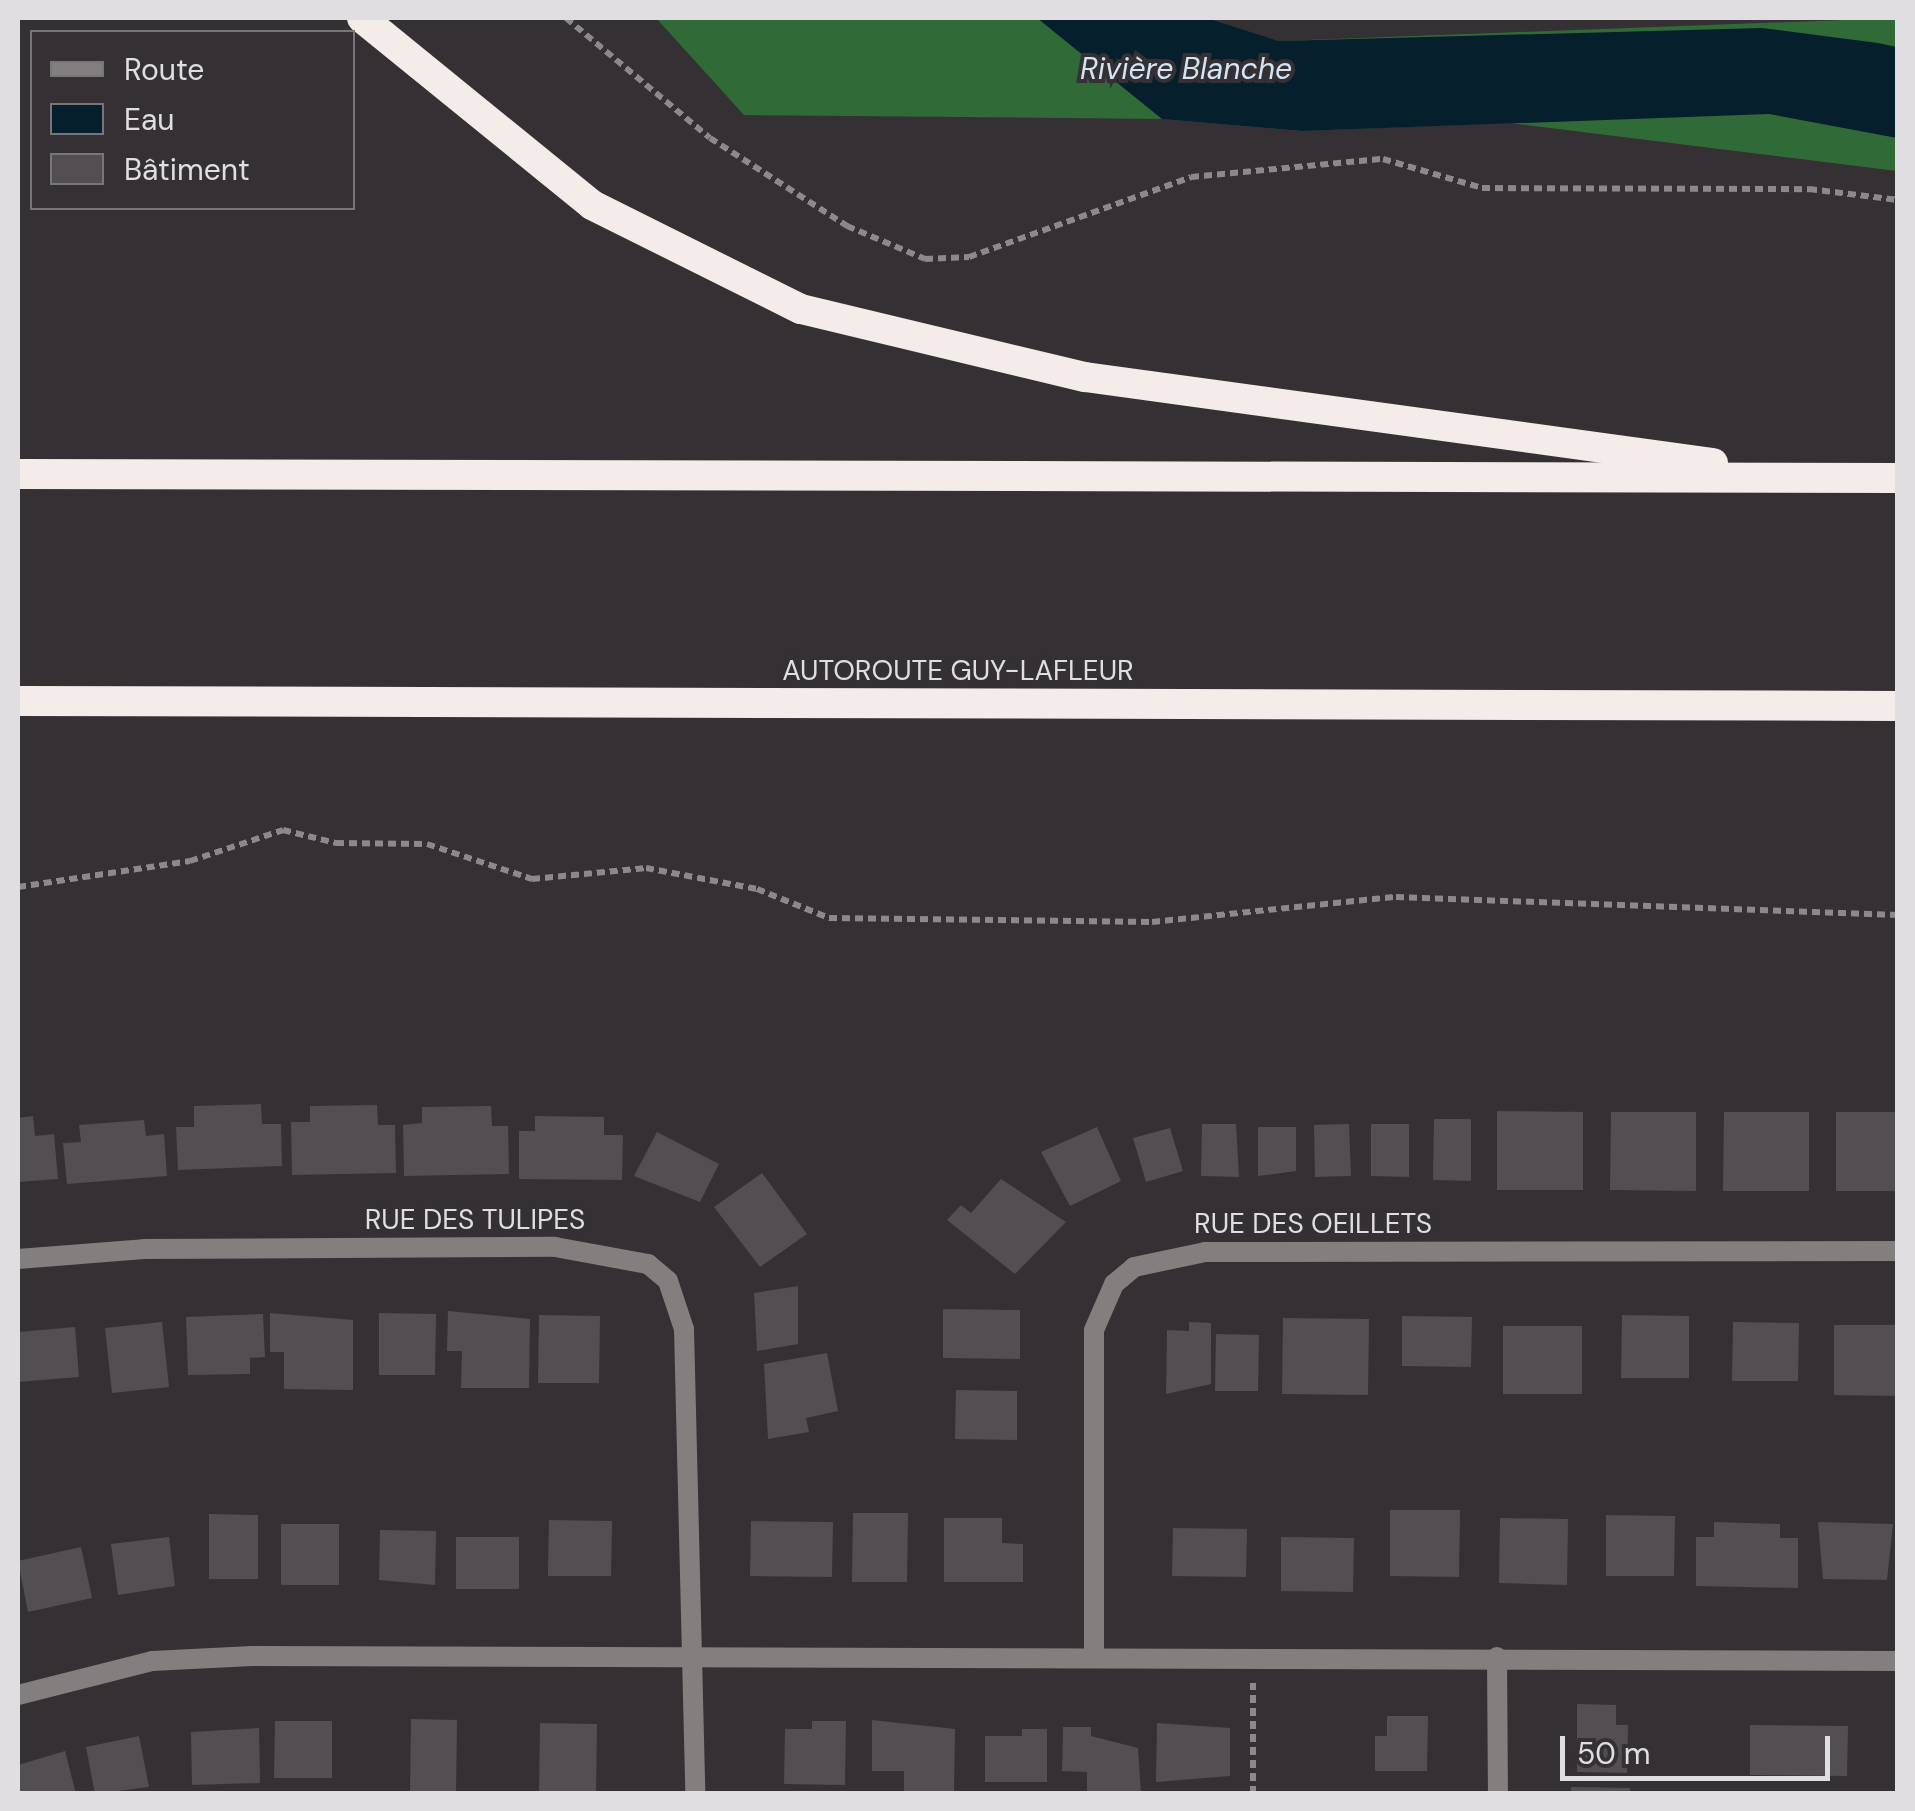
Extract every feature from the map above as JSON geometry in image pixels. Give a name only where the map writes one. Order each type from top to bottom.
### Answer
[{"type":"highway","points":[[362,18],[606,214],[723,277],[846,323],[1085,377],[1815,478]]},
{"type":"highway","points":[[18,474],[1898,478]]},
{"type":"highway","name":"AUTOROUTE GUY-LAFLEUR","points":[[18,702],[1898,706]]},
{"type":"street","name":"RUE DES TULIPES","points":[[18,1259],[144,1248],[555,1247],[648,1264],[668,1282],[684,1329],[686,1653],[695,1794]]},
{"type":"street","name":"RUE DES OEILLETS","points":[[1094,1655],[1094,1330],[1114,1284],[1144,1262],[1204,1252],[1898,1250]]},
{"type":"street","points":[[18,1695],[194,1658],[686,1653],[1898,1661]]},
{"type":"street","points":[[1498,1657],[1498,1794]]},
{"type":"path","points":[[566,18],[710,138],[847,226],[925,259],[969,258],[1191,177],[1383,159],[1482,188],[1809,189],[1898,200]]},
{"type":"path","points":[[18,888],[190,861],[283,830],[336,843],[427,844],[532,879],[646,868],[757,889],[829,918],[1152,922],[1396,897],[1898,915]]},
{"type":"path","points":[[1253,1656],[1253,1794]]},
{"type":"green space","points":[[656,18],[1207,18],[1279,41],[1897,18],[1897,171],[1509,123],[1302,131],[1162,119],[744,115]]},
{"type":"water","name":"Rivière Blanche","points":[[1037,18],[1207,18],[1279,41],[1762,28],[1878,43],[1897,47],[1897,138],[1769,114],[1302,131],[1162,119]]},
{"type":"building","points":[[261,1104],[262,1124],[281,1124],[282,1166],[178,1170],[176,1127],[194,1127],[194,1106]]},
{"type":"building","points":[[377,1105],[378,1125],[395,1125],[396,1173],[292,1175],[291,1122],[310,1122],[310,1106]]},
{"type":"building","points":[[491,1106],[492,1126],[508,1126],[509,1174],[404,1176],[403,1125],[422,1123],[422,1107]]},
{"type":"building","points":[[1497,1111],[1583,1112],[1583,1190],[1497,1190]]},
{"type":"building","points":[[1611,1112],[1696,1112],[1696,1191],[1610,1190]]},
{"type":"building","points":[[1724,1112],[1809,1112],[1809,1191],[1723,1191]]},
{"type":"building","points":[[1836,1112],[1898,1112],[1898,1191],[1836,1191]]},
{"type":"building","points":[[33,1116],[35,1136],[54,1134],[58,1179],[18,1182],[18,1118]]},
{"type":"building","points":[[535,1116],[604,1117],[604,1135],[623,1135],[622,1180],[519,1179],[519,1131],[535,1131]]},
{"type":"building","points":[[1434,1119],[1471,1119],[1471,1181],[1433,1180]]},
{"type":"building","points":[[144,1120],[146,1136],[164,1134],[167,1176],[67,1184],[63,1143],[81,1142],[79,1125]]},
{"type":"building","points":[[1202,1124],[1236,1124],[1239,1177],[1201,1176]]},
{"type":"building","points":[[1349,1124],[1351,1176],[1315,1177],[1314,1125]]},
{"type":"building","points":[[1371,1124],[1409,1124],[1409,1177],[1371,1176]]},
{"type":"building","points":[[1097,1127],[1121,1181],[1070,1206],[1041,1152]]},
{"type":"building","points":[[1258,1127],[1296,1127],[1296,1171],[1258,1176]]},
{"type":"building","points":[[1170,1128],[1183,1171],[1146,1182],[1133,1138]]},
{"type":"building","points":[[657,1132],[719,1164],[700,1202],[634,1176]]},
{"type":"building","points":[[762,1173],[807,1234],[760,1267],[714,1207]]},
{"type":"building","points":[[1001,1179],[1066,1222],[1015,1274],[947,1220],[961,1205],[971,1213]]},
{"type":"building","points":[[798,1286],[798,1344],[757,1351],[754,1293]]},
{"type":"building","points":[[943,1309],[1020,1310],[1020,1359],[943,1358]]},
{"type":"building","points":[[448,1311],[530,1319],[529,1388],[461,1388],[462,1351],[447,1351]]},
{"type":"building","points":[[270,1313],[353,1320],[353,1390],[284,1389],[284,1352],[270,1352]]},
{"type":"building","points":[[379,1313],[436,1314],[435,1375],[379,1375]]},
{"type":"building","points":[[263,1314],[265,1357],[250,1358],[250,1374],[188,1375],[186,1317]]},
{"type":"building","points":[[539,1315],[600,1316],[599,1383],[538,1383]]},
{"type":"building","points":[[1622,1315],[1689,1316],[1689,1378],[1621,1378]]},
{"type":"building","points":[[1402,1316],[1472,1317],[1471,1367],[1402,1366]]},
{"type":"building","points":[[1283,1318],[1369,1319],[1368,1395],[1282,1394]]},
{"type":"building","points":[[162,1322],[169,1387],[112,1393],[105,1328]]},
{"type":"building","points":[[1189,1322],[1211,1323],[1211,1384],[1166,1394],[1167,1330],[1189,1331]]},
{"type":"building","points":[[1733,1322],[1799,1323],[1798,1381],[1732,1381]]},
{"type":"building","points":[[1834,1325],[1898,1325],[1898,1396],[1834,1395]]},
{"type":"building","points":[[1503,1326],[1582,1326],[1582,1394],[1503,1394]]},
{"type":"building","points":[[75,1327],[79,1377],[18,1382],[18,1332]]},
{"type":"building","points":[[1216,1334],[1259,1335],[1258,1391],[1215,1391]]},
{"type":"building","points":[[827,1353],[838,1411],[806,1418],[809,1432],[768,1439],[764,1364]]},
{"type":"building","points":[[956,1390],[1017,1391],[1017,1440],[955,1439]]},
{"type":"building","points":[[1390,1510],[1460,1510],[1459,1577],[1390,1576]]},
{"type":"building","points":[[853,1513],[908,1513],[907,1582],[852,1582]]},
{"type":"building","points":[[209,1514],[258,1515],[258,1579],[209,1579]]},
{"type":"building","points":[[1606,1515],[1675,1516],[1674,1576],[1606,1576]]},
{"type":"building","points":[[944,1518],[1002,1518],[1002,1543],[1023,1544],[1023,1582],[944,1582]]},
{"type":"building","points":[[1500,1518],[1568,1519],[1567,1585],[1499,1583]]},
{"type":"building","points":[[549,1520],[612,1521],[611,1576],[548,1576]]},
{"type":"building","points":[[751,1521],[833,1522],[832,1577],[750,1576]]},
{"type":"building","points":[[1714,1522],[1780,1524],[1780,1538],[1798,1538],[1798,1588],[1696,1586],[1696,1537],[1714,1537]]},
{"type":"building","points":[[1818,1522],[1893,1524],[1887,1580],[1823,1579]]},
{"type":"building","points":[[281,1524],[339,1524],[339,1585],[281,1585]]},
{"type":"building","points":[[1173,1528],[1247,1529],[1246,1577],[1172,1576]]},
{"type":"building","points":[[380,1530],[436,1531],[435,1585],[379,1580]]},
{"type":"building","points":[[169,1537],[175,1586],[118,1595],[111,1544]]},
{"type":"building","points":[[456,1537],[519,1537],[519,1589],[456,1589]]},
{"type":"building","points":[[1281,1537],[1354,1538],[1353,1592],[1281,1591]]},
{"type":"building","points":[[81,1547],[92,1598],[28,1612],[18,1561]]},
{"type":"building","points":[[1577,1704],[1616,1705],[1616,1725],[1628,1725],[1627,1773],[1577,1772]]},
{"type":"building","points":[[1387,1716],[1428,1716],[1427,1771],[1375,1771],[1375,1736],[1387,1736]]},
{"type":"building","points":[[411,1719],[457,1720],[456,1794],[410,1794]]},
{"type":"building","points":[[872,1720],[955,1729],[954,1794],[904,1794],[904,1771],[872,1771]]},
{"type":"building","points":[[275,1721],[332,1721],[332,1778],[274,1778]]},
{"type":"building","points":[[812,1721],[846,1721],[845,1785],[784,1784],[785,1729],[812,1729]]},
{"type":"building","points":[[540,1723],[597,1724],[596,1794],[539,1794]]},
{"type":"building","points":[[1157,1723],[1230,1728],[1230,1776],[1156,1782]]},
{"type":"building","points":[[1750,1725],[1848,1726],[1847,1776],[1750,1775]]},
{"type":"building","points":[[1063,1727],[1091,1727],[1091,1736],[1138,1748],[1141,1794],[1087,1794],[1087,1772],[1062,1771]]},
{"type":"building","points":[[259,1728],[260,1783],[192,1785],[191,1732]]},
{"type":"building","points":[[1022,1729],[1047,1729],[1047,1782],[985,1782],[985,1736],[1022,1736]]},
{"type":"building","points":[[139,1736],[149,1787],[95,1794],[86,1747]]},
{"type":"building","points":[[65,1751],[76,1794],[18,1794],[18,1765]]},
{"type":"building","points":[[1571,1787],[1630,1788],[1630,1794],[1571,1794]]}]
